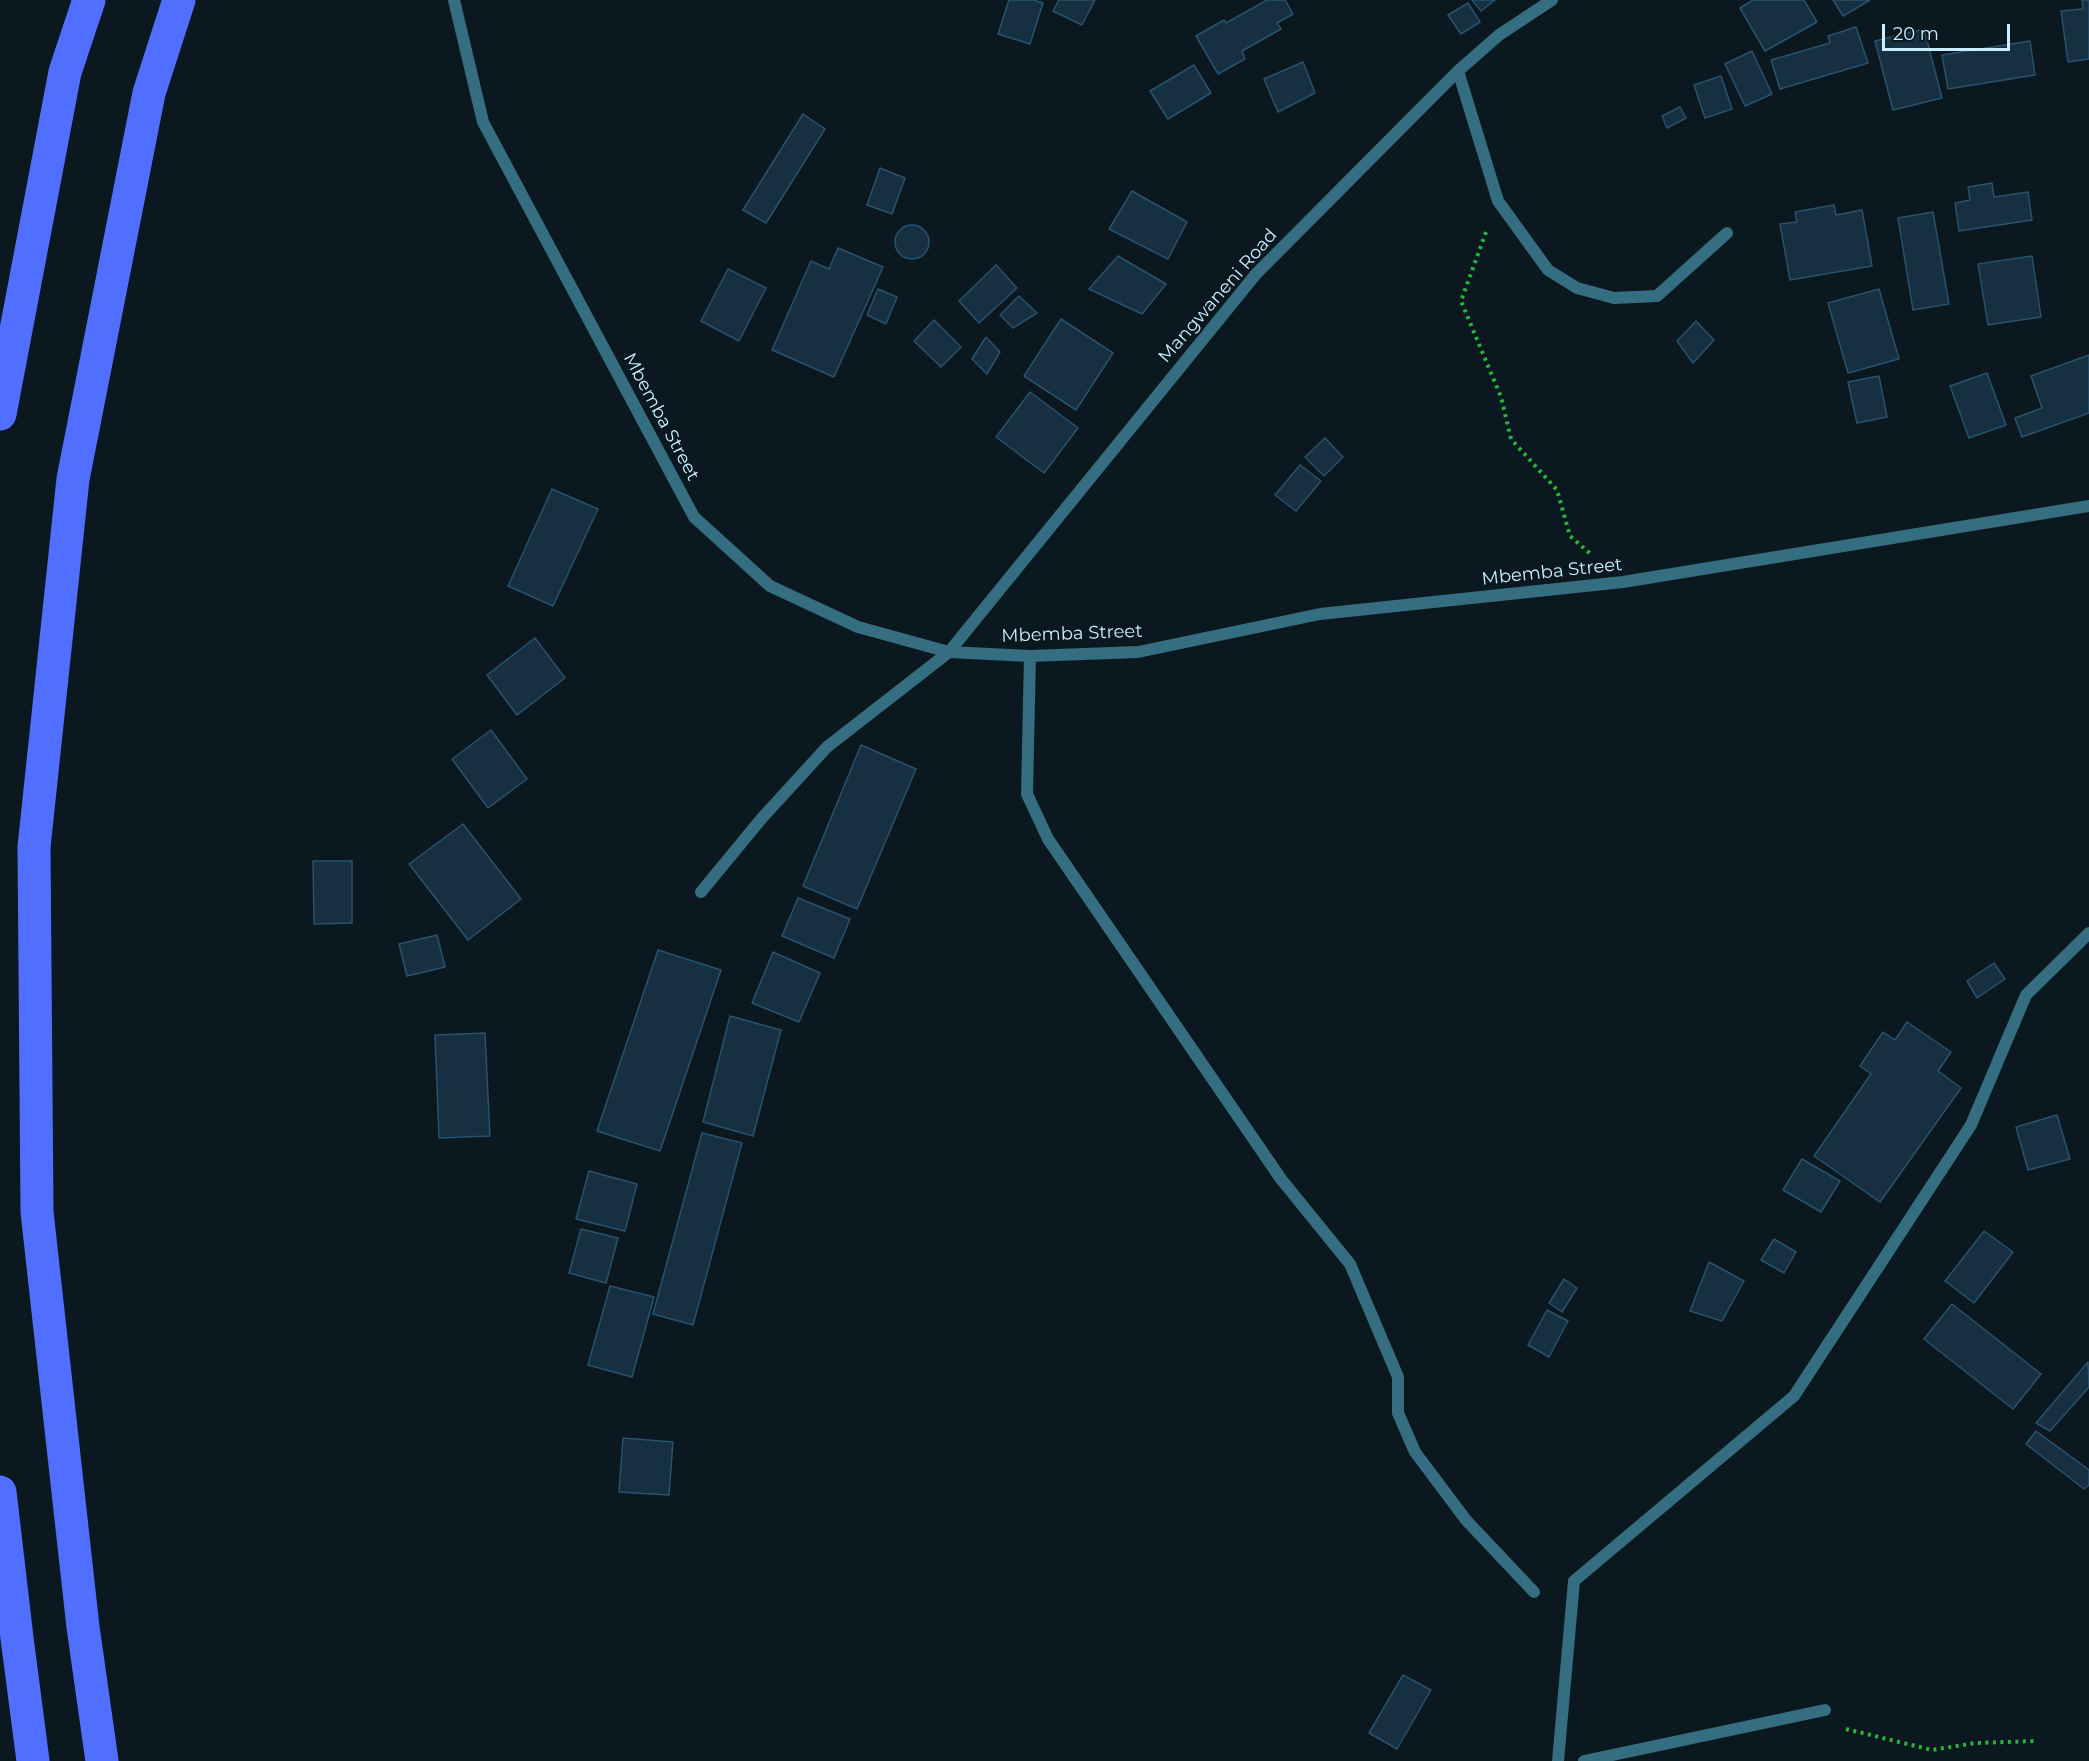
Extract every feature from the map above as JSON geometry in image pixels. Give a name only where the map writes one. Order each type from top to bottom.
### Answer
[{"type":"main road","points":[[0,414],[65,72],[89,0]]},
{"type":"main road","points":[[102,1761],[84,1627],[37,1212],[34,847],[73,479],[149,93],[179,0]]},
{"type":"main road","points":[[0,1492],[33,1761]]},
{"type":"street","name":"Mbemba Street","points":[[454,0],[483,122],[694,517],[770,586],[858,627],[949,652],[1030,656],[1138,652],[1320,614],[1623,582],[2089,506]]},
{"type":"street","name":"Mangwaneni Road","points":[[701,892],[762,818],[827,747],[949,652],[1256,274],[1458,71],[1499,35],[1552,0]]},
{"type":"street","points":[[1458,71],[1498,201],[1548,270],[1577,288],[1614,298],[1657,296],[1727,233]]},
{"type":"street","points":[[1030,656],[1027,794],[1048,839],[1281,1179],[1350,1264],[1398,1377],[1398,1413],[1415,1452],[1466,1520],[1534,1592]]},
{"type":"street","points":[[1558,1761],[1574,1581],[1794,1396],[1971,1125],[2026,995],[2089,933]]},
{"type":"street","points":[[1584,1761],[1825,1710]]},
{"type":"path","points":[[1498,201],[1461,300],[1501,397],[1511,439],[1557,490],[1570,536],[1623,582]]},
{"type":"path","points":[[1802,1715],[1825,1724],[1932,1750],[1975,1743],[2035,1741]]},
{"type":"building","points":[[1009,0],[1033,0],[1043,3],[1030,44],[998,34]]},
{"type":"building","points":[[1059,0],[1095,0],[1082,25],[1053,11]]},
{"type":"building","points":[[1267,0],[1285,0],[1293,14],[1277,23],[1281,29],[1242,51],[1245,59],[1218,74],[1196,36],[1224,20],[1226,23]]},
{"type":"building","points":[[1472,0],[1495,0],[1481,11]]},
{"type":"building","points":[[1753,0],[1804,0],[1817,22],[1765,51],[1740,8]]},
{"type":"building","points":[[1833,0],[1870,0],[1843,16]]},
{"type":"building","points":[[2082,0],[2089,0],[2089,59],[2068,62],[2061,11],[2083,9]]},
{"type":"building","points":[[1468,3],[1480,22],[1461,34],[1448,15]]},
{"type":"building","points":[[1856,27],[1868,63],[1780,89],[1771,60],[1830,43],[1828,36]]},
{"type":"building","points":[[1924,29],[1942,98],[1893,110],[1875,41]]},
{"type":"building","points":[[2030,41],[2035,75],[1948,89],[1942,55]]},
{"type":"building","points":[[1752,51],[1772,94],[1745,106],[1725,64]]},
{"type":"building","points":[[1303,62],[1315,93],[1278,112],[1264,79]]},
{"type":"building","points":[[1194,65],[1211,93],[1168,119],[1150,91]]},
{"type":"building","points":[[1721,76],[1732,109],[1705,118],[1694,85]]},
{"type":"building","points":[[1680,107],[1686,118],[1667,128],[1662,116]]},
{"type":"building","points":[[803,114],[825,129],[766,223],[743,210]]},
{"type":"building","points":[[880,168],[905,178],[892,214],[867,205]]},
{"type":"building","points":[[1992,183],[1994,197],[2028,192],[2032,220],[1959,231],[1955,203],[1970,200],[1968,187]]},
{"type":"building","points":[[1132,191],[1187,222],[1168,259],[1109,229]]},
{"type":"building","points":[[1834,205],[1836,215],[1862,210],[1872,266],[1790,280],[1780,224],[1797,222],[1795,212]]},
{"type":"building","points":[[1933,212],[1949,304],[1913,310],[1898,218]]},
{"type":"building","points":[[912,225],[924,230],[929,242],[924,254],[912,259],[900,254],[895,242],[900,230]]},
{"type":"building","points":[[838,248],[883,267],[834,377],[772,350],[811,261],[829,269]]},
{"type":"building","points":[[1118,256],[1166,284],[1142,314],[1089,289]]},
{"type":"building","points":[[2032,256],[2041,317],[1988,325],[1978,264]]},
{"type":"building","points":[[996,265],[1017,288],[979,323],[959,301]]},
{"type":"building","points":[[728,269],[766,288],[739,341],[701,321]]},
{"type":"building","points":[[878,289],[897,297],[886,324],[867,315]]},
{"type":"building","points":[[1879,289],[1899,359],[1848,373],[1828,303]]},
{"type":"building","points":[[1019,296],[1037,313],[1013,328],[1000,315]]},
{"type":"building","points":[[1061,319],[1113,353],[1076,410],[1024,376]]},
{"type":"building","points":[[934,320],[961,347],[941,367],[914,341]]},
{"type":"building","points":[[1696,321],[1714,340],[1693,363],[1677,341]]},
{"type":"building","points":[[986,337],[1000,352],[987,374],[972,359]]},
{"type":"building","points":[[2089,355],[2089,413],[2022,437],[2015,418],[2042,408],[2031,376]]},
{"type":"building","points":[[1987,373],[2006,425],[1969,438],[1950,386]]},
{"type":"building","points":[[1879,376],[1887,417],[1857,423],[1848,382]]},
{"type":"building","points":[[1030,392],[1078,428],[1044,473],[996,437]]},
{"type":"building","points":[[1325,438],[1343,457],[1324,476],[1305,457]]},
{"type":"building","points":[[1300,465],[1321,481],[1296,511],[1275,495]]},
{"type":"building","points":[[552,489],[598,509],[553,606],[508,586]]},
{"type":"building","points":[[535,638],[565,678],[517,715],[487,675]]},
{"type":"building","points":[[491,730],[527,779],[488,808],[452,759]]},
{"type":"building","points":[[861,745],[916,769],[857,909],[803,886]]},
{"type":"building","points":[[463,824],[521,899],[468,940],[409,864]]},
{"type":"building","points":[[313,861],[352,861],[352,923],[314,924]]},
{"type":"building","points":[[798,898],[850,919],[834,958],[782,936]]},
{"type":"building","points":[[437,935],[445,967],[407,976],[399,944]]},
{"type":"building","points":[[658,950],[721,970],[660,1151],[597,1131]]},
{"type":"building","points":[[773,952],[820,973],[799,1022],[752,1003]]},
{"type":"building","points":[[1994,963],[2005,979],[1977,998],[1967,981]]},
{"type":"building","points":[[730,1016],[781,1030],[753,1136],[703,1122]]},
{"type":"building","points":[[1907,1022],[1951,1052],[1938,1071],[1961,1088],[1880,1202],[1814,1156],[1871,1074],[1860,1066],[1883,1032],[1895,1040]]},
{"type":"building","points":[[485,1033],[490,1136],[439,1138],[435,1035]]},
{"type":"building","points":[[2057,1115],[2070,1159],[2028,1170],[2016,1127]]},
{"type":"building","points":[[702,1133],[742,1143],[693,1325],[653,1314]]},
{"type":"building","points":[[1802,1159],[1840,1181],[1821,1212],[1783,1190]]},
{"type":"building","points":[[589,1171],[637,1184],[625,1231],[576,1219]]},
{"type":"building","points":[[581,1229],[618,1238],[606,1283],[569,1273]]},
{"type":"building","points":[[1984,1231],[2013,1252],[1974,1303],[1945,1281]]},
{"type":"building","points":[[1774,1239],[1796,1252],[1784,1273],[1761,1260]]},
{"type":"building","points":[[1709,1262],[1744,1281],[1722,1321],[1690,1311]]},
{"type":"building","points":[[1564,1279],[1577,1288],[1562,1312],[1549,1303]]},
{"type":"building","points":[[610,1286],[654,1297],[632,1377],[588,1365]]},
{"type":"building","points":[[1952,1304],[2041,1374],[2013,1409],[1924,1339]]},
{"type":"building","points":[[1547,1310],[1568,1321],[1549,1357],[1528,1345]]},
{"type":"building","points":[[2088,1362],[2089,1387],[2050,1431],[2036,1423]]},
{"type":"building","points":[[2036,1431],[2089,1470],[2089,1485],[2084,1489],[2026,1444]]},
{"type":"building","points":[[623,1438],[673,1442],[669,1495],[619,1492]]},
{"type":"building","points":[[1403,1675],[1431,1690],[1397,1749],[1369,1733]]}]
